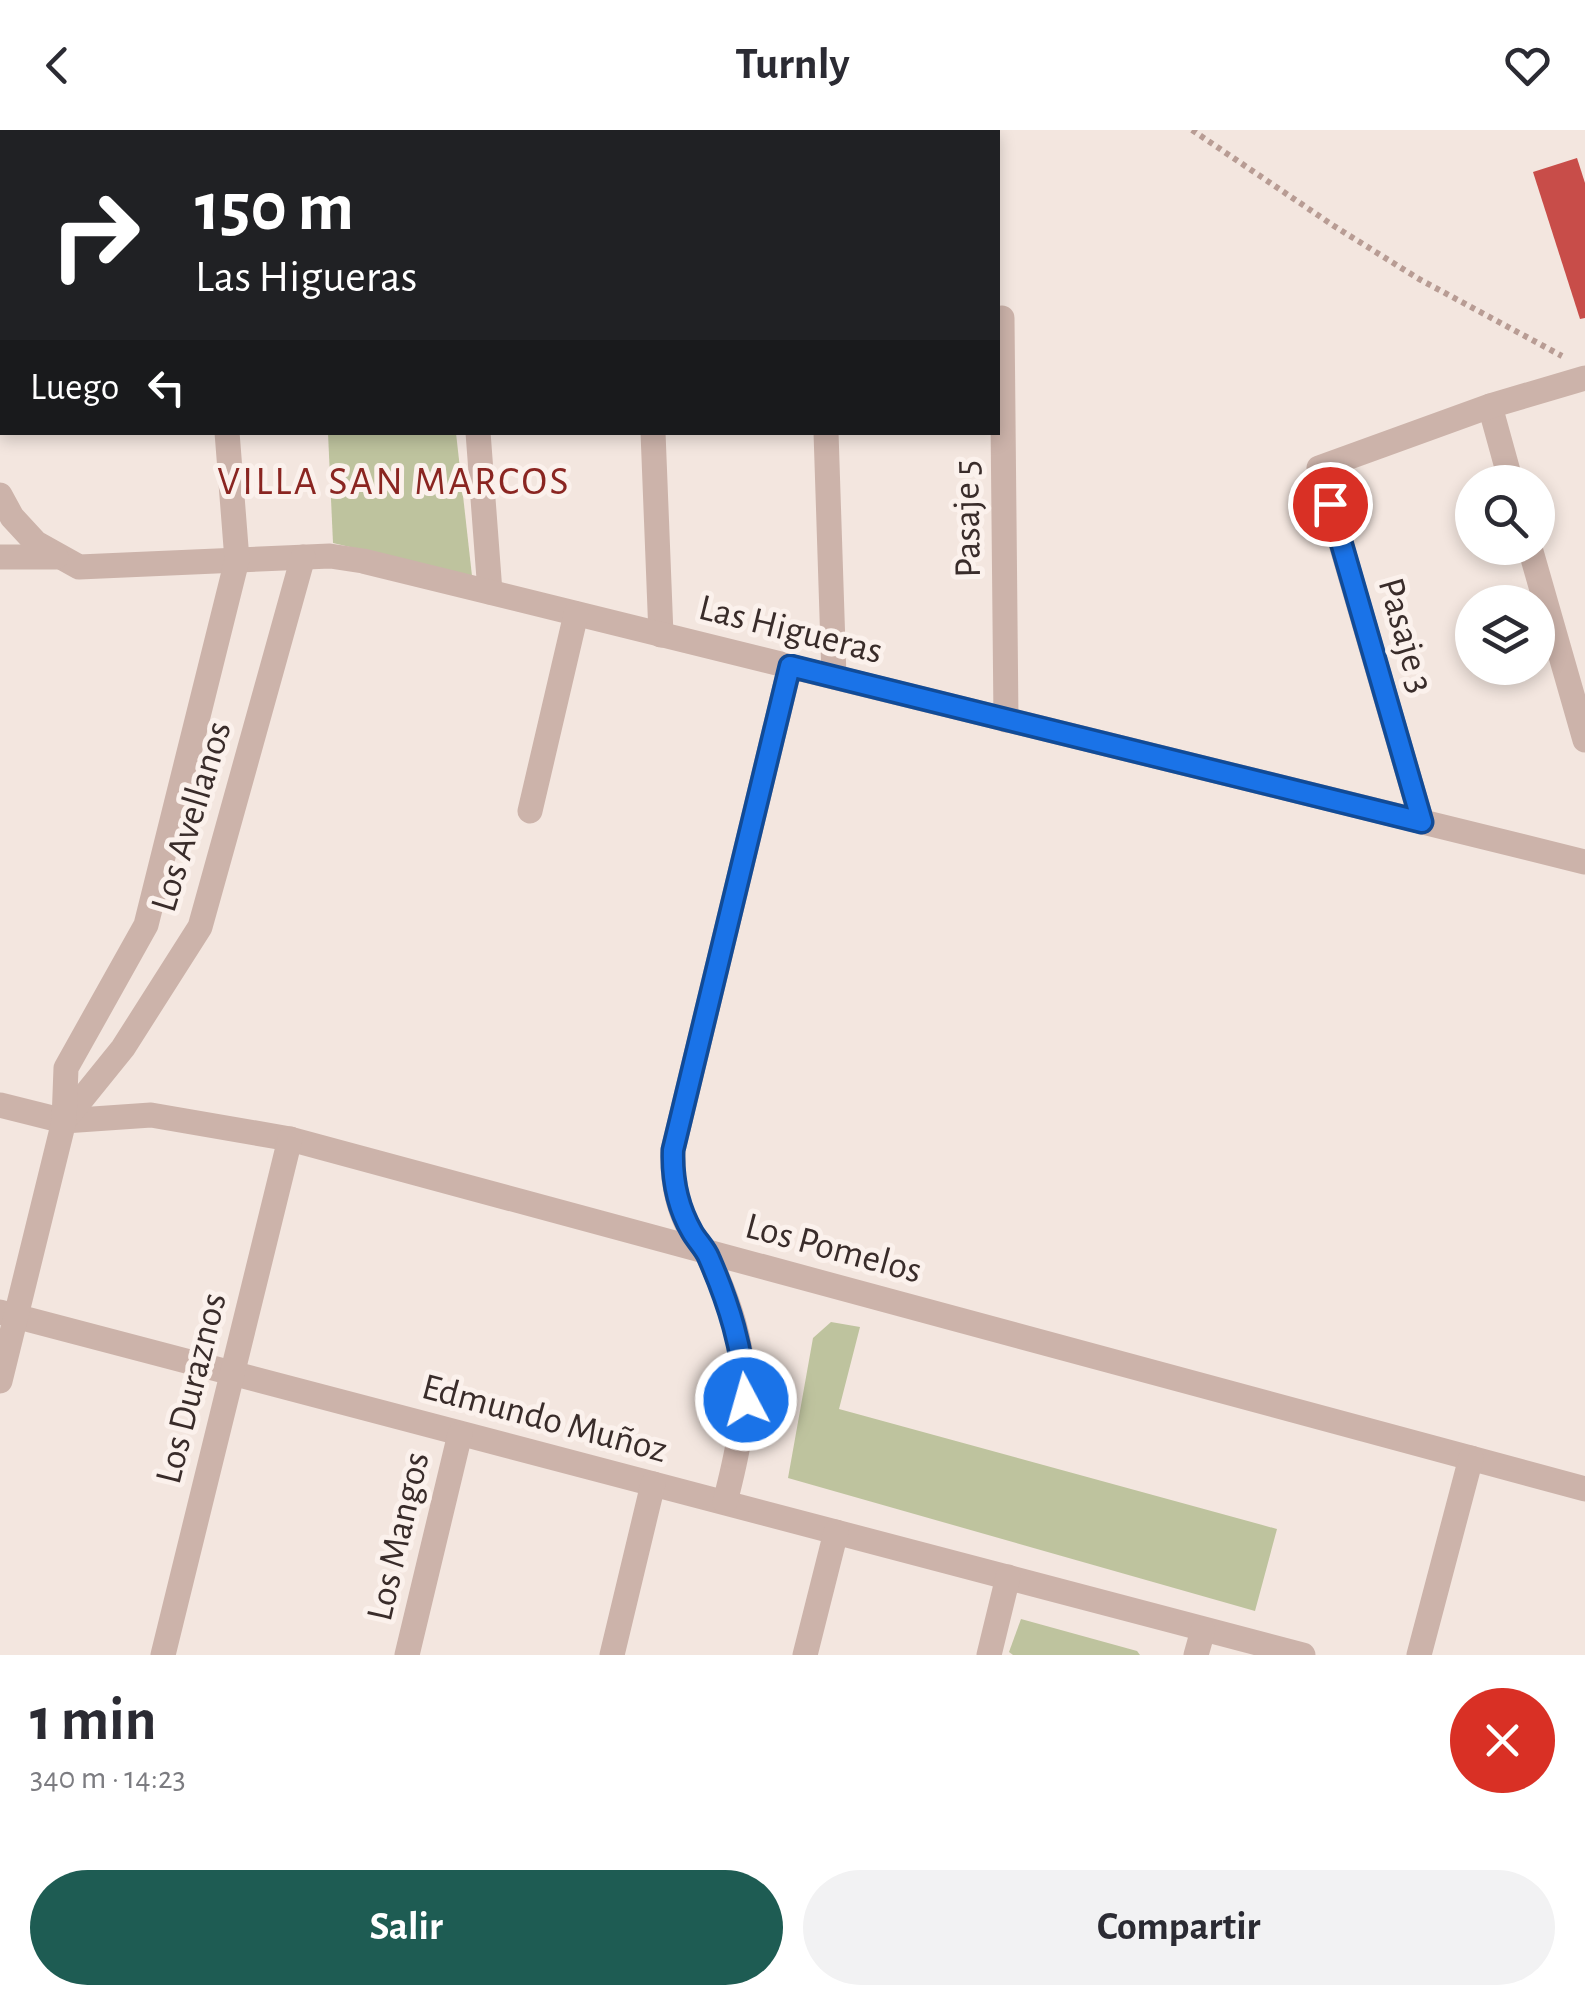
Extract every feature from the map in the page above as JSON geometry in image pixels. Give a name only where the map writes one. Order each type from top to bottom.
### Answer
[{"type":"street","name":"Pasaje 5","points":[[1002,318],[1006,720]]},
{"type":"street","points":[[1507,465],[1490,406],[1577,369]]},
{"type":"street","name":"Pasaje 3","points":[[1422,822],[1319,468],[1490,406]]},
{"type":"street","name":"Los Avellanos","points":[[0,1381],[8,1314],[64,1121],[66,1068],[146,925],[236,560],[227,435]]},
{"type":"street","points":[[478,435],[490,592]]},
{"type":"street","points":[[653,435],[661,635]]},
{"type":"street","points":[[826,435],[834,677]]},
{"type":"street","points":[[0,495],[23,530],[56,557]]},
{"type":"street","name":"Las Higueras","points":[[0,557],[56,557],[79,567],[330,556],[363,561],[1585,862]]},
{"type":"street","name":"Los Avellanos","points":[[64,1121],[123,1048],[200,927],[303,558]]},
{"type":"street","points":[[1535,565],[1585,740]]},
{"type":"street","points":[[530,812],[576,614]]},
{"type":"street","points":[[725,1502],[743,1429],[744,1371],[738,1336],[706,1252],[680,1207],[672,1170],[673,1150],[790,666]]},
{"type":"street","name":"Los Pomelos","points":[[0,1105],[64,1121],[151,1116],[290,1140],[1585,1489]]},
{"type":"street","name":"Los Duraznos","points":[[163,1655],[290,1140]]},
{"type":"street","name":"Edmundo Muñoz","points":[[8,1314],[1303,1655]]},
{"type":"street","name":"Los Mangos","points":[[407,1655],[460,1434]]},
{"type":"street","points":[[1419,1655],[1470,1458]]},
{"type":"street","points":[[612,1655],[654,1484]]},
{"type":"street","points":[[806,1655],[836,1532]]},
{"type":"street","points":[[989,1655],[1008,1577]]},
{"type":"street","points":[[1196,1655],[1203,1630]]},
{"type":"path","points":[[1192,130],[1334,226],[1577,369]]},
{"type":"green space","name":"VILLA SAN MARCOS","points":[[328,435],[456,435],[472,576],[333,543]]},
{"type":"green space","points":[[831,1322],[860,1327],[839,1409],[1277,1529],[1255,1611],[788,1478],[813,1338]]},
{"type":"green space","points":[[1021,1619],[1140,1655],[1013,1655],[1009,1652]]},
{"type":"building","points":[[1577,158],[1585,183],[1585,318],[1580,319],[1533,172]]},
{"type":"district","name":"VILLA SAN MARCOS","points":[[394,480]]},
{"type":"route","points":[[746,1400],[738,1336],[706,1252],[680,1207],[672,1170],[673,1150],[790,666],[1422,822],[1330,504]]}]
